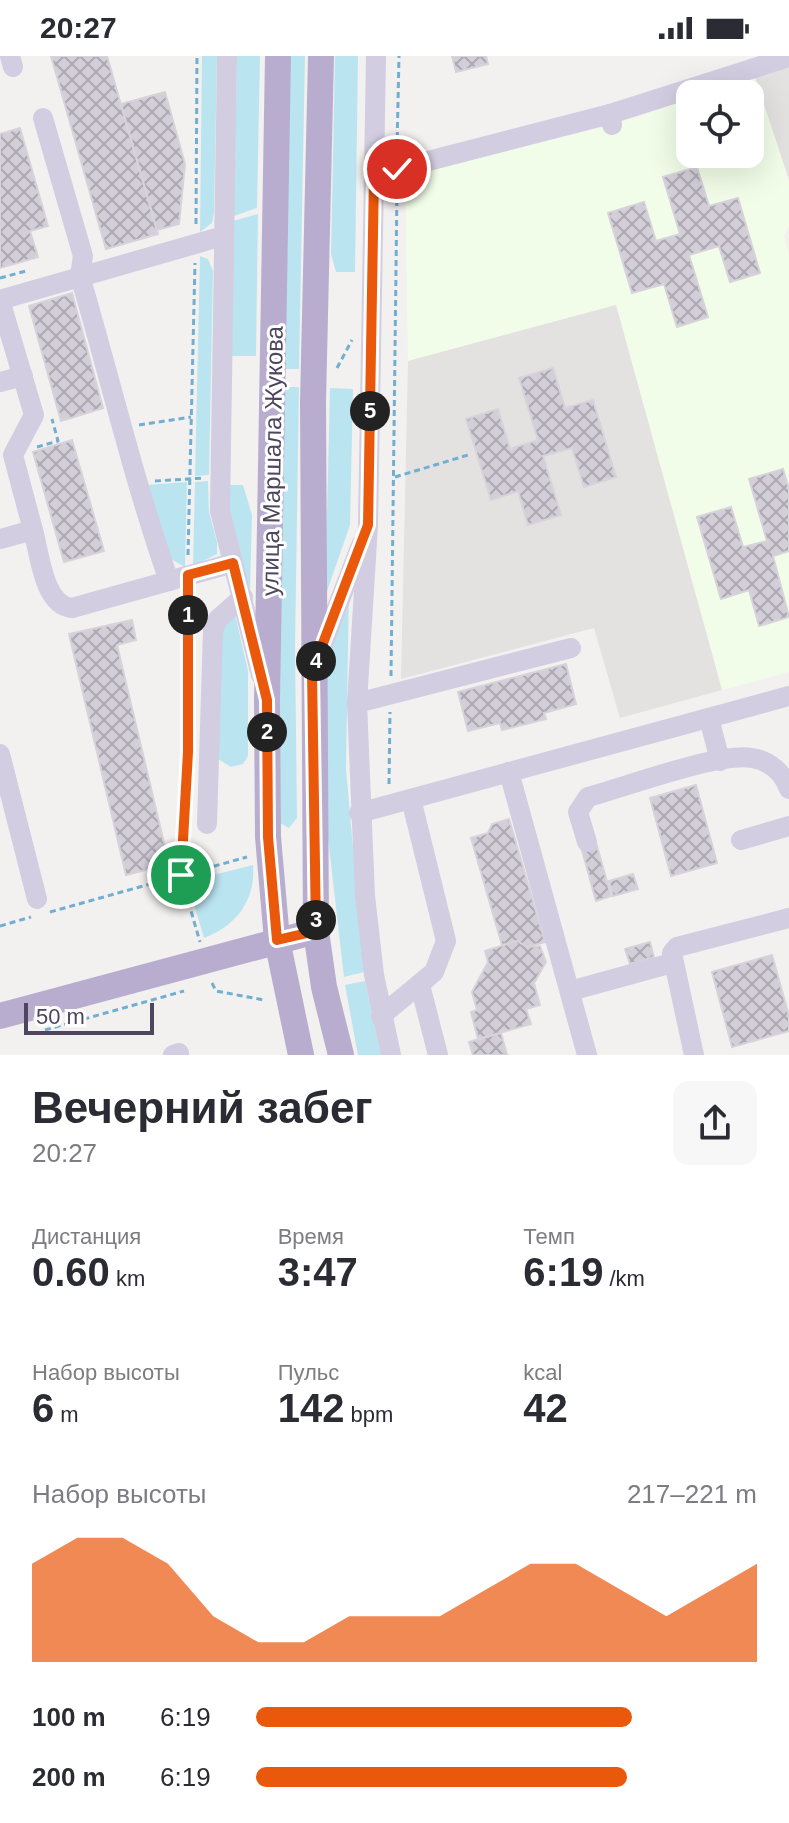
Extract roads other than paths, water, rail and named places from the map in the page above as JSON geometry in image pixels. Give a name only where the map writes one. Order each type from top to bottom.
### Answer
[{"type":"main road","name":"улица Маршала Жукова","points":[[278,56],[267,700],[268,837],[277,940],[301,1055]]},
{"type":"main road","name":"улица Маршала Жукова","points":[[321,56],[313,402],[312,672],[316,931],[324,987],[341,1055]]},
{"type":"main road","points":[[0,1016],[316,931]]},
{"type":"street","points":[[227,56],[218,477],[220,511],[267,700]]},
{"type":"street","points":[[376,56],[368,525],[357,703],[359,813],[365,896],[381,1016],[391,1055]]},
{"type":"street","points":[[374,175],[611,120],[789,57]]},
{"type":"street","points":[[43,118],[83,256],[80,276],[124,427],[135,482],[178,578]]},
{"type":"street","points":[[223,236],[0,300],[34,415],[13,455],[57,605],[72,608],[233,563]]},
{"type":"street","points":[[0,382],[23,376]]},
{"type":"street","points":[[312,672],[368,525]]},
{"type":"street","points":[[0,539],[33,530]]},
{"type":"street","points":[[207,824],[213,630],[218,619],[243,597]]},
{"type":"street","points":[[357,703],[571,648]]},
{"type":"street","points":[[359,813],[789,696]]},
{"type":"street","points":[[709,718],[720,761]]},
{"type":"street","points":[[0,754],[37,899]]},
{"type":"street","points":[[587,842],[578,812],[588,797],[720,761],[751,757],[769,764],[789,789]]},
{"type":"street","points":[[509,772],[587,1055]]},
{"type":"street","points":[[381,1016],[434,972],[446,941],[401,802]]},
{"type":"street","points":[[741,840],[789,826]]},
{"type":"street","points":[[694,1055],[672,953],[677,947],[789,918]]},
{"type":"street","points":[[570,991],[672,963]]},
{"type":"street","points":[[420,985],[438,1055]]}]
